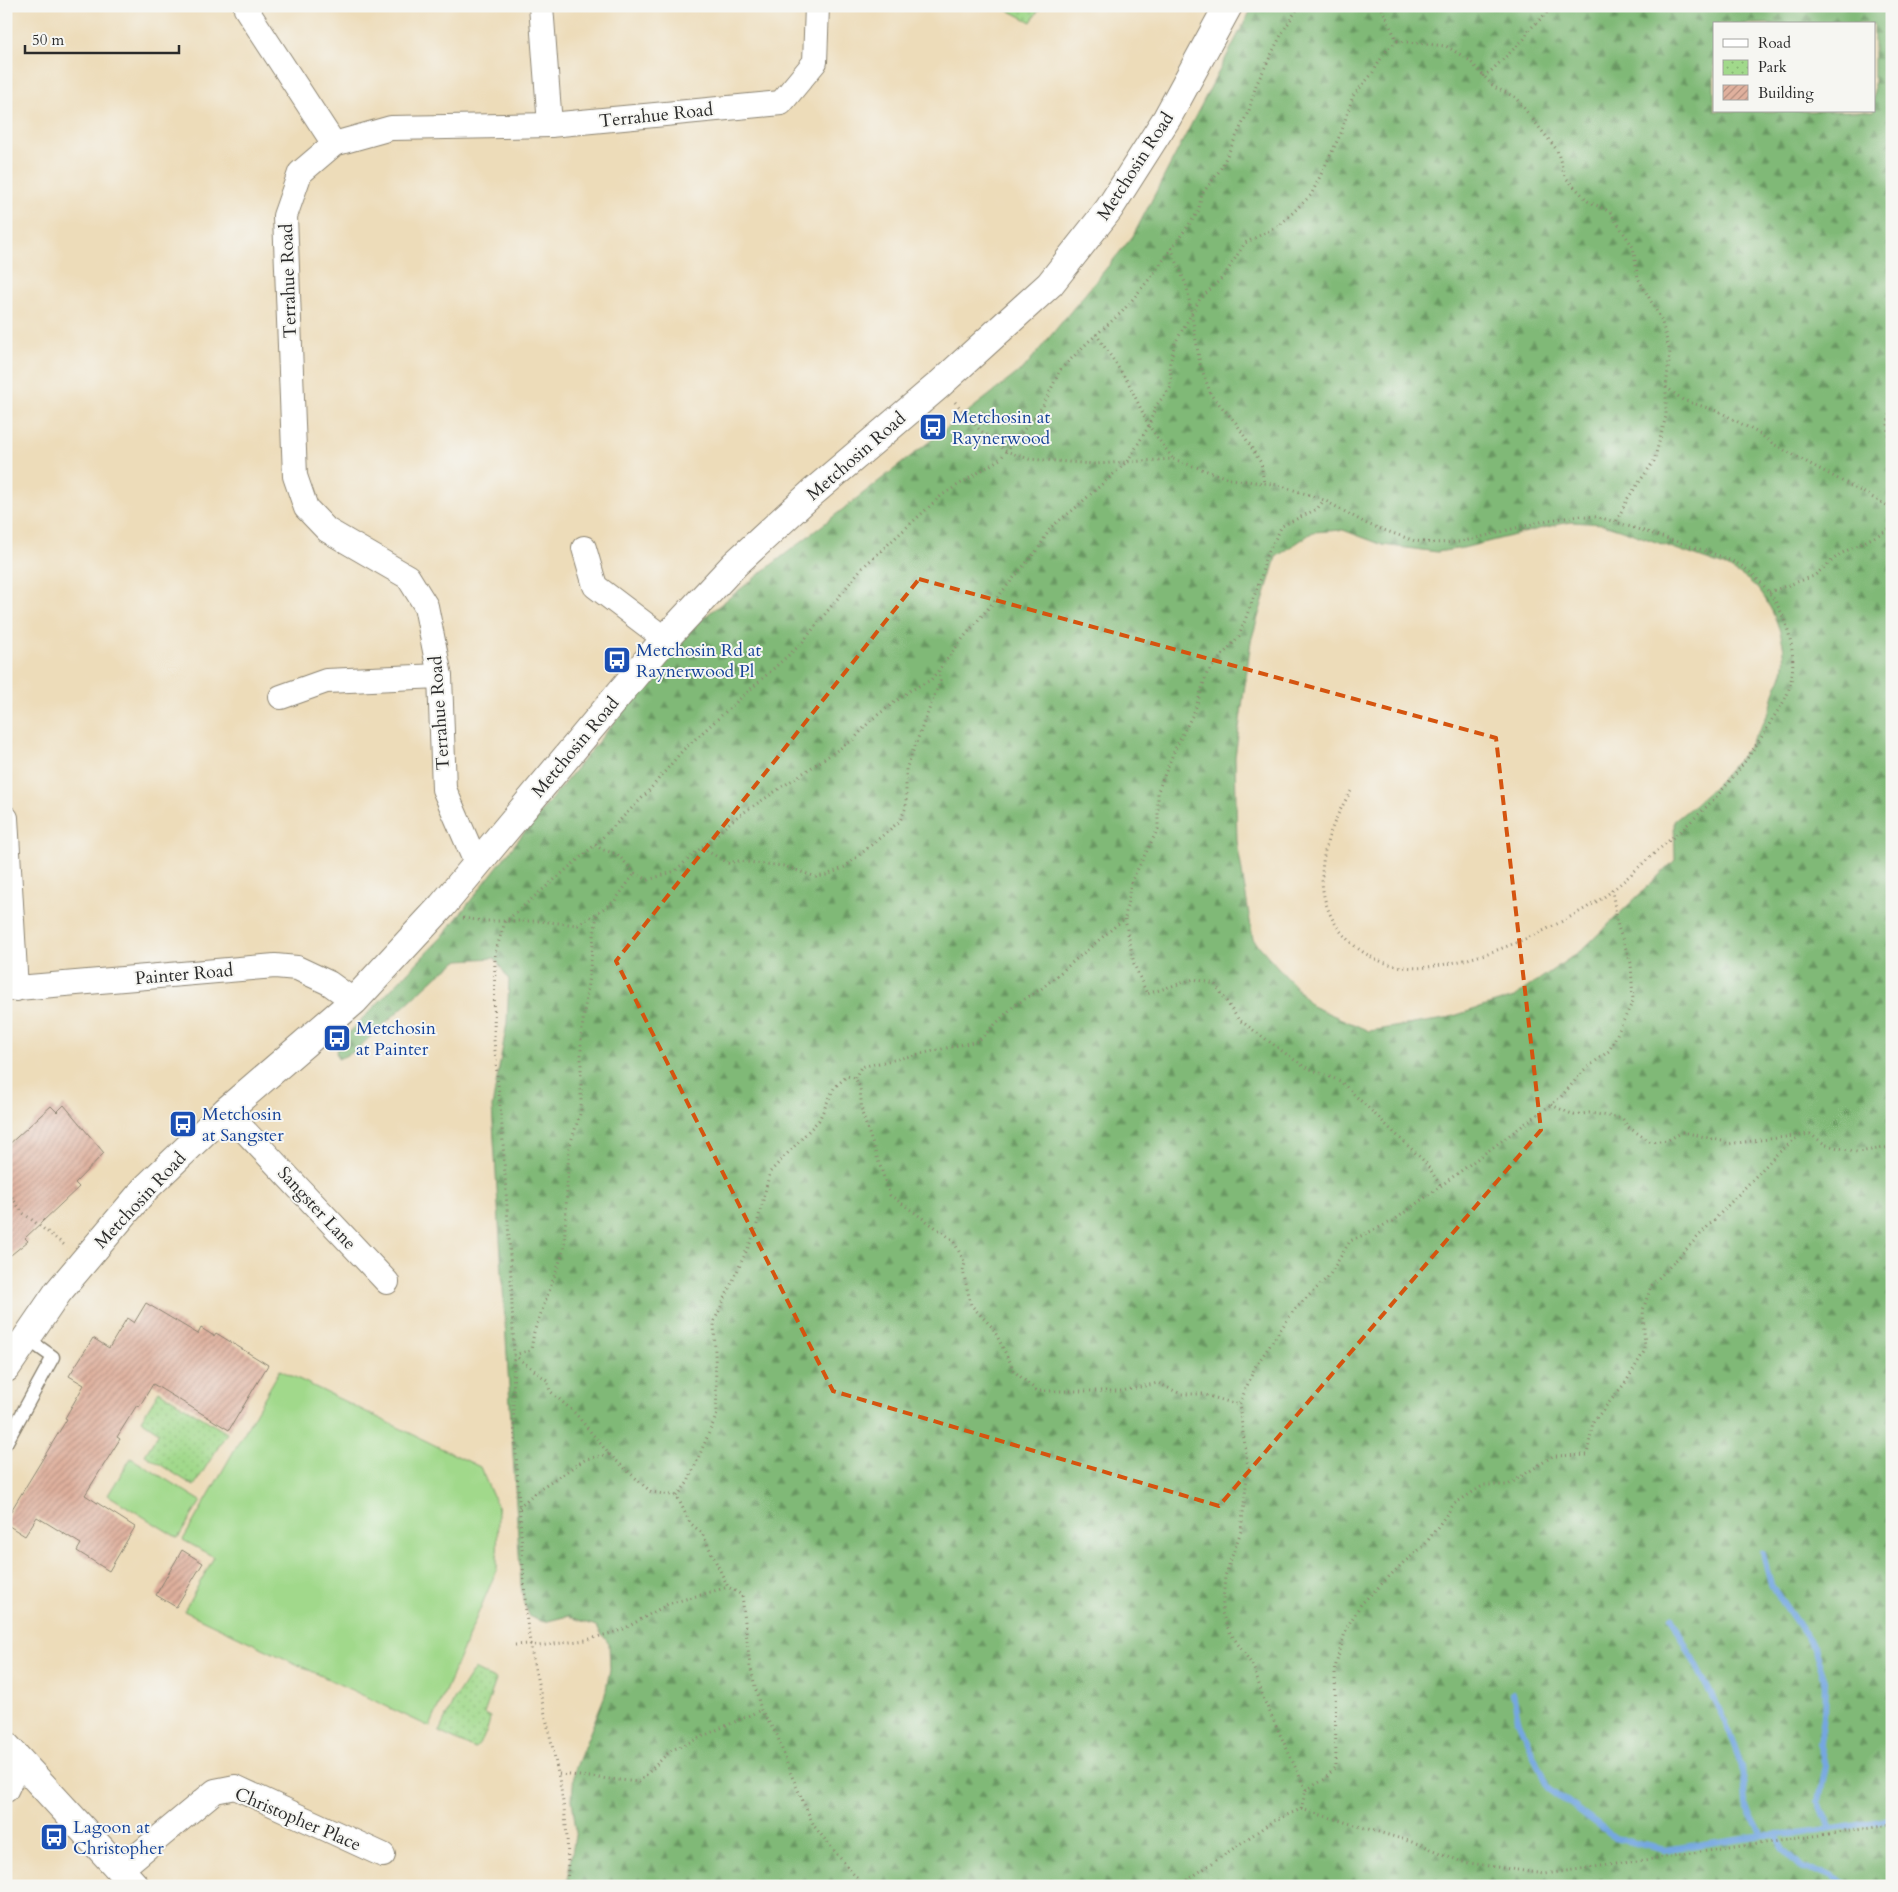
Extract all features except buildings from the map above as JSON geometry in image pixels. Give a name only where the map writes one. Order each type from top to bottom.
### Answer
[{"type":"main road","name":"Metchosin Road","points":[[6,1368],[58,1292],[145,1189],[226,1112],[354,1001],[442,906],[665,639],[749,551],[819,487],[940,384],[1050,284],[1109,209],[1167,118],[1228,6]]},
{"type":"main road","points":[[13,1754],[128,1877]]},
{"type":"street","points":[[541,6],[550,125]]},
{"type":"street","name":"Terrahue Road","points":[[477,865],[444,789],[440,676],[426,606],[408,577],[327,530],[306,508],[295,476],[285,216],[300,173],[334,144],[392,128],[550,125],[781,103],[815,62],[817,6]]},
{"type":"street","points":[[246,9],[334,144]]},
{"type":"street","points":[[584,548],[594,586],[665,639]]},
{"type":"street","points":[[281,697],[326,681],[440,676]]},
{"type":"street","points":[[6,818],[11,989]]},
{"type":"street","name":"Painter Road","points":[[11,989],[275,966],[298,968],[328,983],[354,1001]]},
{"type":"street","name":"Sangster Lane","points":[[226,1112],[387,1282]]},
{"type":"street","points":[[6,1790],[13,1754]]},
{"type":"street","name":"Christopher Place","points":[[128,1877],[215,1791],[235,1787],[383,1855]]},
{"type":"lane","points":[[6,1443],[53,1357],[26,1338]]},
{"type":"path","points":[[567,1886],[569,1862],[566,1818],[559,1774],[529,1644],[513,1406],[514,1356],[502,1127],[494,1040],[494,953],[505,922],[595,845],[646,794],[683,750],[802,643],[861,569],[942,495],[1000,459],[1043,406],[1060,370],[1096,334],[1122,312],[1151,277],[1198,212],[1202,194],[1220,170],[1249,110],[1256,85],[1282,33],[1300,6]]},
{"type":"path","points":[[1380,6],[1397,41]]},
{"type":"path","points":[[1483,76],[1491,71],[1524,39],[1529,30],[1554,6]]},
{"type":"path","points":[[595,845],[603,850],[617,854],[635,873],[648,880],[675,871],[734,819],[854,739],[871,720],[911,690],[931,680],[964,637],[1038,549],[1051,527],[1127,462],[1149,426],[1155,407],[1171,387],[1170,363],[1175,344],[1200,299],[1224,276],[1245,243],[1280,225],[1311,196],[1340,133],[1353,96],[1372,74],[1385,52],[1397,41],[1446,46],[1468,60],[1494,87],[1515,97],[1557,150],[1565,177],[1588,201],[1610,212],[1633,246],[1638,278],[1661,319],[1670,352],[1666,387],[1666,416],[1654,461],[1628,498],[1616,522]]},
{"type":"path","points":[[1171,247],[1187,287],[1200,364],[1211,395],[1236,423],[1262,464],[1264,483]]},
{"type":"path","points":[[1096,334],[1128,382],[1149,426],[1173,459]]},
{"type":"path","points":[[940,384],[980,429],[1006,451],[1028,459],[1095,464],[1173,459],[1230,480],[1279,485],[1324,500],[1367,524],[1397,536],[1433,543],[1461,542],[1564,517],[1598,517],[1702,550],[1739,564],[1769,592],[1784,618],[1791,645],[1792,662],[1786,696],[1746,760],[1714,799],[1612,890],[1549,928],[1491,951],[1461,960],[1417,968],[1402,968],[1381,962],[1362,953],[1341,932],[1333,920],[1323,890],[1322,875],[1328,841],[1338,814],[1351,791]]},
{"type":"path","points":[[1666,387],[1683,400],[1720,412],[1758,433],[1775,445],[1892,508]]},
{"type":"path","points":[[1892,410],[1889,416],[1887,438],[1892,457]]},
{"type":"path","points":[[1324,500],[1317,509],[1282,526],[1265,558],[1261,578],[1239,636],[1207,672],[1195,710],[1174,749],[1158,791],[1158,830],[1131,882],[1125,918],[1134,964],[1147,994],[1194,979],[1215,984],[1238,1019],[1303,1066],[1340,1081],[1425,1162],[1441,1186]]},
{"type":"path","points":[[1769,592],[1814,576],[1840,554],[1892,528]]},
{"type":"path","points":[[702,848],[728,863],[737,861],[784,866],[816,877],[845,867],[900,821],[906,807],[906,769],[940,681],[939,670]]},
{"type":"path","points":[[442,906],[462,918],[484,922],[539,921],[578,925],[614,902],[635,873]]},
{"type":"path","points":[[1302,1810],[1306,1790],[1264,1700],[1254,1666],[1229,1631],[1222,1613],[1225,1576],[1241,1531],[1248,1467],[1239,1405],[1255,1367],[1294,1310],[1329,1276],[1350,1242],[1392,1221],[1560,1098],[1584,1070],[1609,1050],[1633,1001],[1630,963],[1618,927],[1612,890]]},
{"type":"path","points":[[514,1356],[531,1350],[534,1332],[564,1250],[569,1148],[581,1111],[581,1037],[597,914]]},
{"type":"path","points":[[855,1078],[861,1067],[978,1040],[1015,1005],[1041,989],[1125,918]]},
{"type":"path","points":[[677,1496],[688,1482],[717,1414],[714,1322],[754,1232],[770,1172],[819,1120],[834,1088],[847,1076],[855,1078],[860,1087],[862,1113],[890,1195],[953,1240],[965,1264],[963,1271],[971,1305],[993,1328],[1015,1372],[1037,1391],[1122,1391],[1158,1383],[1181,1394],[1202,1394],[1239,1405]]},
{"type":"path","points":[[1550,1105],[1574,1115],[1589,1113],[1622,1118],[1628,1127],[1651,1142],[1668,1140],[1683,1132],[1728,1144],[1810,1134],[1826,1145],[1857,1152],[1892,1147]]},
{"type":"path","points":[[1306,1790],[1325,1779],[1336,1766],[1335,1668],[1346,1630],[1361,1604],[1403,1563],[1424,1546],[1454,1504],[1484,1485],[1508,1485],[1553,1456],[1587,1455],[1593,1422],[1626,1382],[1645,1350],[1642,1310],[1651,1286],[1777,1154],[1799,1136]]},
{"type":"path","points":[[6,1189],[23,1212],[84,1260]]},
{"type":"path","points":[[514,1356],[547,1380],[550,1391],[575,1413],[609,1454],[651,1492],[677,1496]]},
{"type":"path","points":[[520,1507],[539,1489],[586,1459],[609,1454]]},
{"type":"path","points":[[677,1496],[690,1523],[702,1532],[728,1588],[742,1595],[750,1666],[761,1710],[777,1735],[790,1772],[814,1826],[863,1886]]},
{"type":"path","points":[[515,1645],[529,1644],[538,1646],[586,1640],[622,1630],[668,1604],[728,1588]]},
{"type":"path","points":[[559,1774],[639,1782],[670,1751],[761,1710]]},
{"type":"path","points":[[1179,1886],[1273,1821],[1302,1810],[1422,1845],[1462,1862],[1545,1874],[1892,1825]]},
{"type":"highlighted area","points":[[919,579],[1496,738],[1541,1130],[1219,1506],[833,1391],[616,961]]},
{"type":"green space","points":[[1000,6],[1041,6],[1031,22]]},
{"type":"green space","points":[[1253,6],[1892,6],[1892,1886],[566,1886],[576,1830],[572,1799],[574,1772],[605,1695],[610,1669],[609,1644],[596,1626],[568,1616],[544,1622],[530,1617],[524,1604],[521,1586],[492,1107],[507,1023],[509,980],[495,958],[459,960],[438,975],[354,1052],[338,1059],[336,1052],[341,1041],[442,937],[530,825],[693,626],[1024,368],[1133,236]],"holes":[[[1572,522],[1603,524],[1727,567],[1745,578],[1762,594],[1769,605],[1783,642],[1784,667],[1771,706],[1754,739],[1730,770],[1674,821],[1675,860],[1583,949],[1514,997],[1444,1019],[1369,1031],[1312,1006],[1253,939],[1237,841],[1235,757],[1251,641],[1276,557],[1313,532],[1343,530],[1383,545],[1437,552],[1463,548],[1559,524]]]},
{"type":"green space","points":[[280,1370],[480,1467],[498,1508],[497,1569],[430,1727],[184,1611],[214,1557],[183,1540]]},
{"type":"green space","points":[[159,1391],[227,1433],[194,1486],[145,1455],[159,1432],[141,1420]]},
{"type":"green space","points":[[131,1458],[201,1501],[178,1538],[108,1495]]},
{"type":"green space","points":[[474,1669],[496,1680],[484,1714],[490,1717],[488,1726],[483,1738],[475,1749],[439,1732],[454,1700]]},
{"type":"waterway","points":[[1763,1554],[1771,1585],[1814,1648],[1825,1681],[1824,1716],[1820,1743],[1826,1765],[1819,1801],[1831,1829]]},
{"type":"waterway","points":[[1671,1617],[1725,1721],[1742,1767],[1745,1802],[1762,1835]]},
{"type":"waterway","points":[[1513,1693],[1518,1720],[1548,1788],[1615,1838],[1664,1850],[1762,1835],[1811,1832],[1892,1819]]},
{"type":"waterway","points":[[1775,1835],[1785,1851],[1803,1869],[1823,1871],[1852,1886]]},
{"type":"place","name":"Metchosin at Raynerwood","points":[[933,427]]},
{"type":"place","name":"Metchosin Rd at Raynerwood Pl","points":[[617,660]]},
{"type":"place","name":"Metchosin at Painter","points":[[337,1038]]},
{"type":"place","name":"Metchosin at Sangster","points":[[183,1124]]},
{"type":"place","name":"Lagoon at Christopher","points":[[54,1837]]}]
